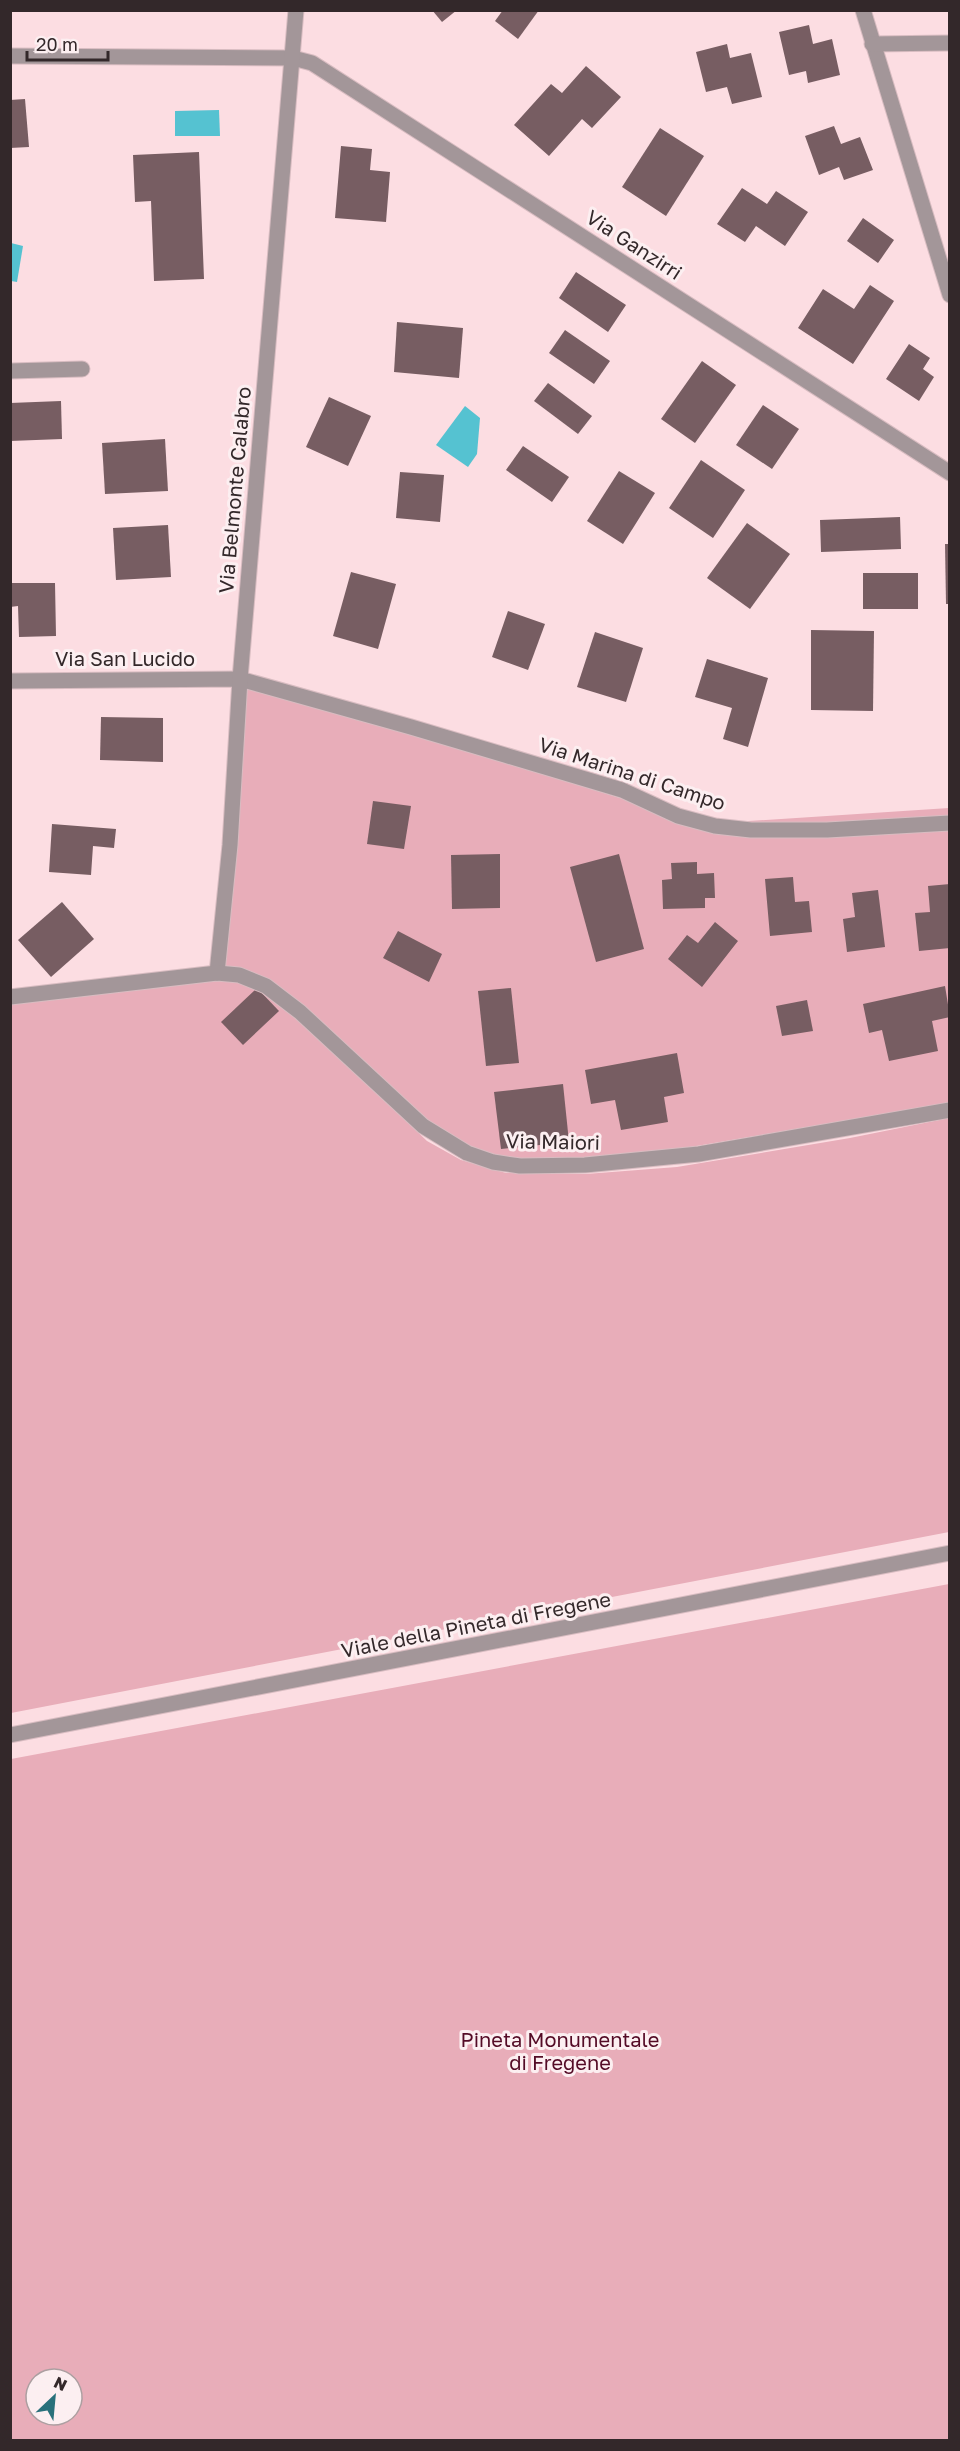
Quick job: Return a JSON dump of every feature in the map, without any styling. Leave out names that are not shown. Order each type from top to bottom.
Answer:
[{"type":"street","name":"Via Belmonte Calabro","points":[[217,973],[230,845],[240,680],[296,10]]},
{"type":"street","points":[[863,10],[950,295]]},
{"type":"street","points":[[872,44],[950,43]]},
{"type":"street","points":[[10,56],[293,58]]},
{"type":"street","name":"Via Ganzirri","points":[[293,58],[324,70],[950,473]]},
{"type":"street","points":[[10,371],[82,369]]},
{"type":"street","name":"Via San Lucido","points":[[10,681],[240,680]]},
{"type":"street","name":"Via Marina di Campo","points":[[240,680],[411,727],[622,790],[678,816],[715,826],[751,830],[827,830],[950,823]]},
{"type":"street","name":"Via Maiori","points":[[10,997],[217,973],[239,975],[266,986],[300,1012],[423,1126],[467,1153],[494,1162],[520,1166],[585,1165],[699,1154],[950,1110]]},
{"type":"street","name":"Viale della Pineta di Fregene","points":[[10,1735],[950,1554]]},
{"type":"green space","points":[[240,679],[703,824],[949,808],[949,1103],[585,1165],[520,1166],[452,1145],[278,994],[217,973]]},
{"type":"green space","points":[[238,978],[277,997],[427,1141],[461,1160],[506,1173],[586,1174],[677,1167],[850,1138],[949,1118],[949,1532],[11,1713],[10,1002]]},
{"type":"green space","name":"Pineta Monumentale di Fregene","points":[[949,1584],[949,2440],[11,2440],[11,1759]]},
{"type":"water","points":[[219,110],[220,136],[175,136],[175,111]]},
{"type":"water","points":[[11,243],[23,246],[17,282],[11,281]]},
{"type":"water","points":[[465,406],[480,418],[477,454],[468,467],[436,445]]},
{"type":"building","points":[[432,10],[457,10],[442,22]]},
{"type":"building","points":[[503,10],[539,10],[518,39],[495,21]]},
{"type":"building","points":[[809,25],[813,44],[832,39],[840,75],[808,83],[806,71],[789,75],[779,32]]},
{"type":"building","points":[[727,44],[730,58],[751,53],[762,97],[732,104],[727,87],[706,92],[696,52]]},
{"type":"building","points":[[586,66],[621,97],[592,128],[582,119],[549,156],[514,125],[551,84],[562,93]]},
{"type":"building","points":[[25,99],[29,147],[10,148],[10,100]]},
{"type":"building","points":[[834,126],[841,144],[860,137],[873,170],[844,180],[839,167],[819,175],[805,136]]},
{"type":"building","points":[[660,128],[704,156],[666,216],[622,187]]},
{"type":"building","points":[[341,146],[372,149],[370,170],[390,172],[386,222],[335,218]]},
{"type":"building","points":[[199,152],[204,279],[154,281],[151,201],[135,202],[133,155]]},
{"type":"building","points":[[742,188],[767,204],[776,191],[808,212],[785,246],[756,226],[745,242],[717,224]]},
{"type":"building","points":[[863,218],[894,240],[878,263],[847,241]]},
{"type":"building","points":[[576,272],[626,305],[608,332],[559,298]]},
{"type":"building","points":[[870,285],[894,301],[853,364],[798,328],[823,289],[854,309]]},
{"type":"building","points":[[397,322],[463,328],[459,378],[394,372]]},
{"type":"building","points":[[565,330],[610,361],[594,384],[549,353]]},
{"type":"building","points":[[909,344],[930,358],[923,369],[934,377],[919,401],[886,379]]},
{"type":"building","points":[[702,361],[736,385],[695,443],[661,419]]},
{"type":"building","points":[[548,383],[592,416],[578,434],[534,401]]},
{"type":"building","points":[[329,397],[371,416],[348,466],[306,447]]},
{"type":"building","points":[[61,401],[62,439],[10,441],[10,403]]},
{"type":"building","points":[[763,405],[799,429],[772,469],[736,445]]},
{"type":"building","points":[[165,439],[168,491],[105,494],[102,443]]},
{"type":"building","points":[[523,446],[569,477],[552,502],[506,470]]},
{"type":"building","points":[[701,460],[745,490],[713,538],[669,508]]},
{"type":"building","points":[[619,471],[655,493],[623,544],[587,521]]},
{"type":"building","points":[[400,472],[444,475],[440,522],[396,518]]},
{"type":"building","points":[[900,517],[901,549],[821,552],[820,520]]},
{"type":"building","points":[[747,523],[790,554],[750,609],[707,578]]},
{"type":"building","points":[[168,525],[171,577],[116,580],[113,528]]},
{"type":"building","points":[[945,544],[950,544],[950,604],[946,604]]},
{"type":"building","points":[[351,572],[396,584],[378,649],[333,636]]},
{"type":"building","points":[[863,573],[918,573],[918,609],[863,609]]},
{"type":"building","points":[[10,583],[55,583],[56,636],[19,637],[18,606],[10,607]]},
{"type":"building","points":[[508,611],[545,624],[528,670],[492,657]]},
{"type":"building","points":[[811,630],[874,631],[873,711],[811,710]]},
{"type":"building","points":[[595,632],[643,648],[626,702],[577,687]]},
{"type":"building","points":[[707,659],[768,678],[748,747],[723,739],[732,708],[695,697]]},
{"type":"building","points":[[101,717],[163,718],[163,762],[100,760]]},
{"type":"building","points":[[373,801],[411,806],[404,849],[367,844]]},
{"type":"building","points":[[52,824],[116,829],[114,848],[93,846],[91,875],[49,872]]},
{"type":"building","points":[[500,854],[500,908],[452,909],[451,855]]},
{"type":"building","points":[[619,854],[644,949],[596,962],[570,867]]},
{"type":"building","points":[[697,862],[697,874],[714,873],[715,898],[705,898],[705,908],[663,909],[662,880],[672,879],[671,863]]},
{"type":"building","points":[[793,877],[795,902],[809,901],[812,932],[770,936],[765,879]]},
{"type":"building","points":[[950,884],[950,948],[919,951],[915,913],[930,912],[928,886]]},
{"type":"building","points":[[878,890],[885,947],[847,952],[843,919],[855,917],[852,893]]},
{"type":"building","points":[[62,902],[94,939],[51,977],[18,940]]},
{"type":"building","points":[[715,922],[738,941],[702,987],[668,959],[687,935],[698,943]]},
{"type":"building","points":[[398,931],[442,954],[429,982],[383,958]]},
{"type":"building","points":[[945,986],[950,1017],[932,1021],[938,1051],[889,1061],[882,1030],[869,1033],[863,1004]]},
{"type":"building","points":[[257,988],[279,1011],[243,1045],[221,1022]]},
{"type":"building","points":[[511,988],[519,1063],[486,1066],[478,991]]},
{"type":"building","points":[[807,1000],[813,1031],[782,1036],[776,1006]]},
{"type":"building","points":[[677,1053],[684,1093],[664,1097],[668,1122],[621,1130],[615,1100],[591,1104],[585,1070]]},
{"type":"building","points":[[563,1084],[569,1142],[501,1149],[494,1092]]}]
